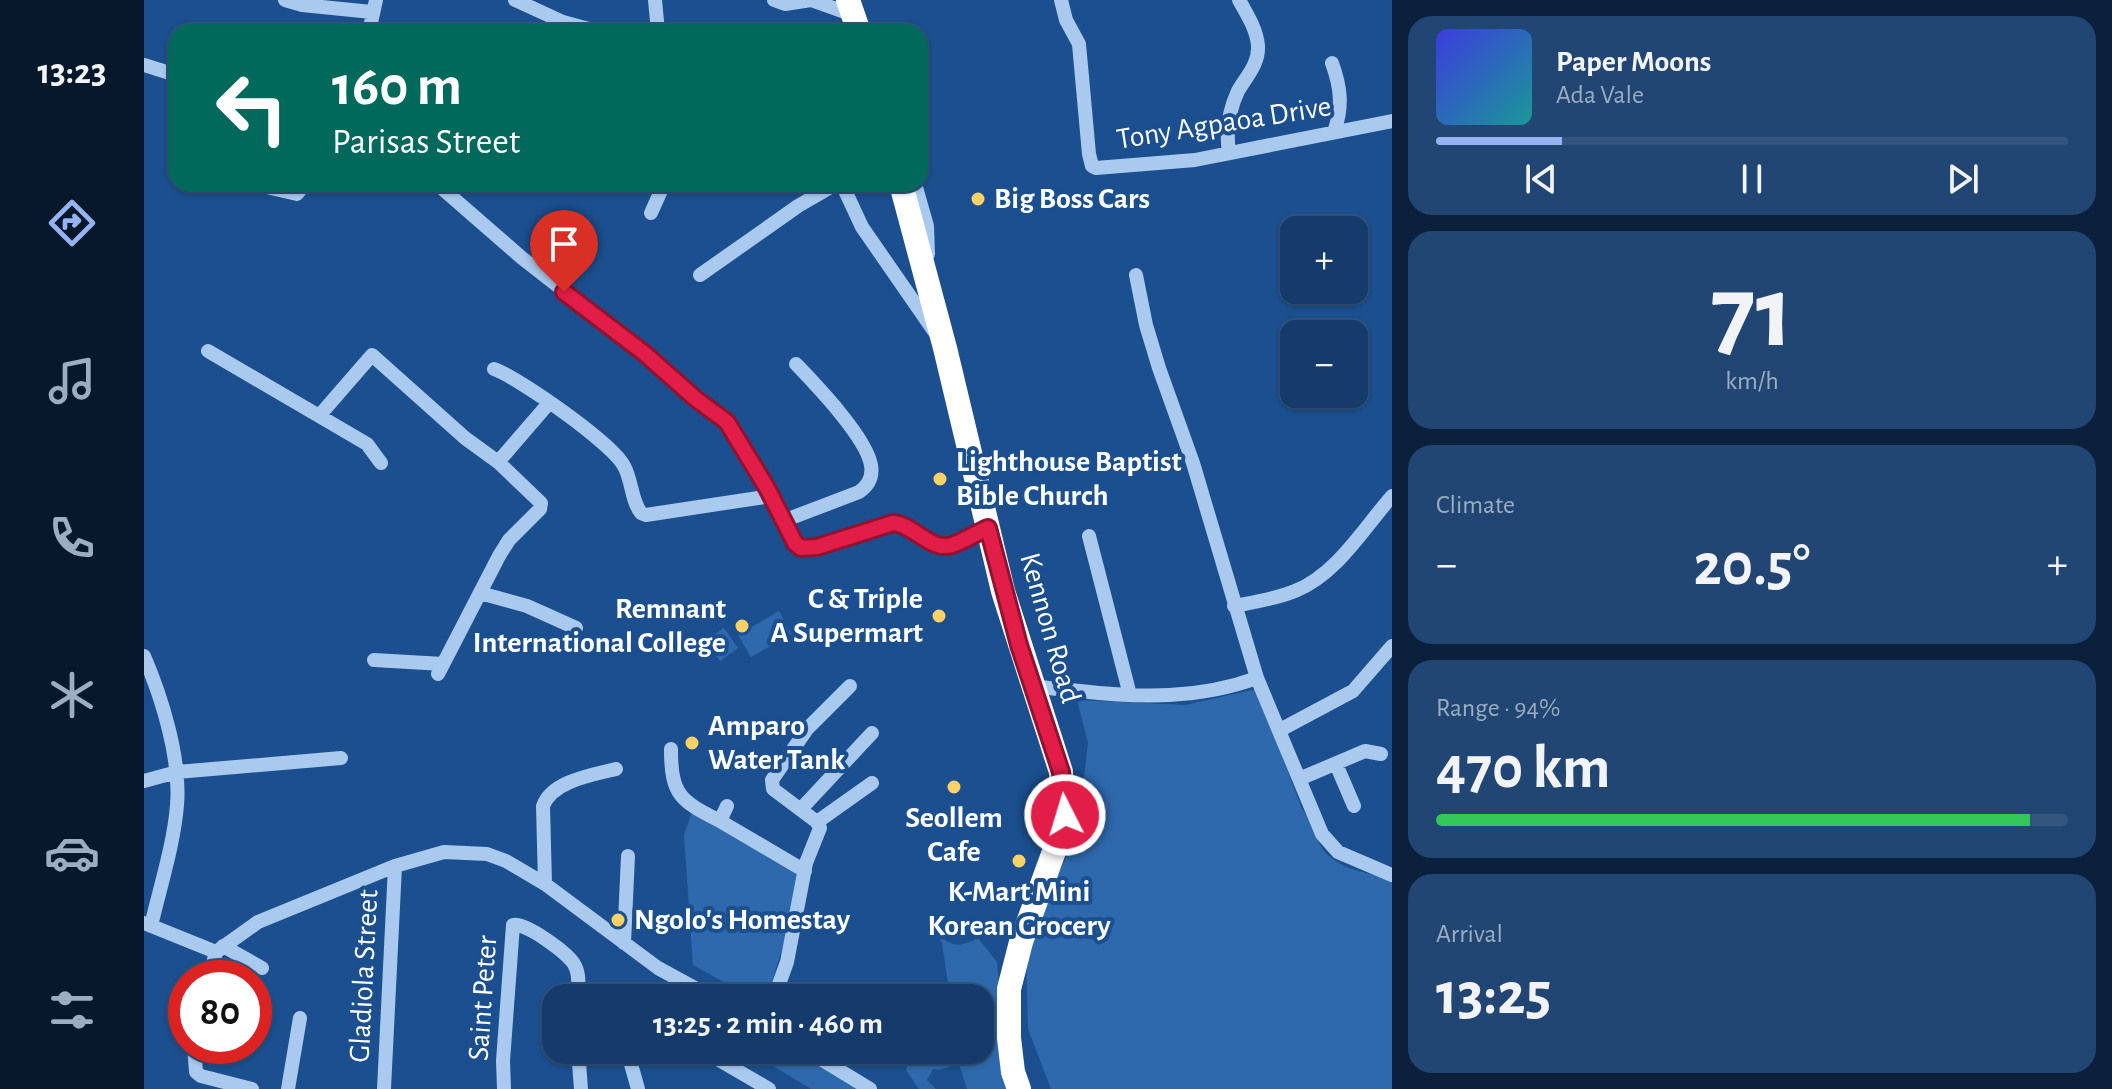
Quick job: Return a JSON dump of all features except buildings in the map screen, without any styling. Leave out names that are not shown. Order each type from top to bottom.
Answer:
[{"type":"highway","name":"Kennon Road","points":[[903,192],[945,348],[1003,591],[1061,772],[1065,815],[1062,832],[1021,942],[1009,989],[1009,1038],[1013,1072],[1019,1089]]},
{"type":"street","points":[[285,0],[302,5],[374,6]]},
{"type":"street","points":[[515,0],[570,24]]},
{"type":"street","points":[[655,0],[657,24]]},
{"type":"street","points":[[774,0],[785,4],[811,0],[853,16]]},
{"type":"street","name":"Tony Agpaoa Drive","points":[[1061,0],[1066,20],[1079,44],[1088,145],[1092,166],[1100,169],[1195,160],[1392,121]]},
{"type":"street","points":[[1229,153],[1227,139],[1233,106],[1259,50],[1256,36],[1239,0]]},
{"type":"street","points":[[1332,63],[1341,98],[1341,113],[1334,132]]},
{"type":"street","points":[[144,65],[168,72]]},
{"type":"street","points":[[446,192],[532,267],[727,422],[795,543],[807,549],[893,523],[902,524],[941,545],[951,546],[988,528]]},
{"type":"street","points":[[651,213],[660,192]]},
{"type":"street","points":[[700,275],[822,192]]},
{"type":"street","points":[[846,192],[862,227],[945,348]]},
{"type":"street","points":[[917,192],[927,226],[928,265],[924,270]]},
{"type":"street","points":[[1136,275],[1146,325],[1193,463],[1257,678],[1322,834],[1330,845],[1346,856],[1392,875]]},
{"type":"street","points":[[208,351],[367,444],[381,463]]},
{"type":"street","points":[[319,416],[372,355],[540,501],[541,507],[509,540],[441,669],[374,660]]},
{"type":"street","points":[[783,521],[859,492],[867,487],[872,473],[869,459],[855,436],[796,364]]},
{"type":"street","points":[[494,369],[515,378],[597,437],[619,457],[641,513],[646,515],[771,496]]},
{"type":"street","points":[[498,462],[549,403]]},
{"type":"street","points":[[1234,606],[1273,598],[1314,582],[1335,565],[1392,496]]},
{"type":"street","points":[[1089,536],[1130,695]]},
{"type":"street","points":[[480,593],[527,606],[576,628]]},
{"type":"street","points":[[1280,730],[1353,691],[1392,646]]},
{"type":"street","points":[[144,656],[167,726],[177,772],[177,806],[148,924],[244,960]]},
{"type":"street","points":[[1037,690],[1196,695],[1257,678]]},
{"type":"street","points":[[779,984],[787,962],[805,871],[819,831],[817,822],[773,789],[772,780],[807,729],[850,686]]},
{"type":"street","points":[[801,809],[872,733]]},
{"type":"street","points":[[671,749],[674,777],[687,804],[805,871]]},
{"type":"street","points":[[1299,779],[1365,751],[1381,754]]},
{"type":"street","points":[[144,781],[177,772],[341,758]]},
{"type":"street","points":[[1336,764],[1354,806]]},
{"type":"street","points":[[545,884],[545,800],[563,786],[616,769]]},
{"type":"street","points":[[817,822],[872,783]]},
{"type":"street","points":[[720,821],[727,806]]},
{"type":"street","points":[[215,960],[219,949],[258,922],[395,866],[444,852],[487,854],[506,861],[545,884],[658,968],[687,984]]},
{"type":"street","points":[[624,943],[628,856]]},
{"type":"street","name":"Gladiola Street","points":[[384,1089],[395,866]]},
{"type":"street","name":"Saint Peter","points":[[504,1089],[503,1061],[513,925],[523,924],[570,959],[577,971],[577,984]]},
{"type":"street","points":[[288,1089],[300,1018]]},
{"type":"street","points":[[195,1064],[196,1072],[201,1076],[252,1089]]},
{"type":"street","points":[[579,1064],[581,1089]]},
{"type":"street","points":[[631,1064],[638,1089]]},
{"type":"street","points":[[726,1064],[769,1089]]},
{"type":"street","points":[[829,1064],[870,1089]]},
{"type":"shaded area","points":[[779,611],[792,634],[751,657],[738,635]]},
{"type":"shaded area","points":[[724,628],[738,648],[720,661],[705,641]]},
{"type":"shaded area","points":[[1257,689],[1301,807],[1322,848],[1344,866],[1392,878],[1392,1089],[1051,1089],[1028,1029],[1026,956],[1077,834],[1088,743],[1077,700],[1185,705]]},
{"type":"shaded area","points":[[692,812],[805,873],[771,984],[727,984],[693,965],[684,835]]},
{"type":"shaded area","points":[[937,933],[956,944],[978,938],[997,962],[1007,1070],[1019,1089],[967,1089],[959,1064],[994,1064],[994,984],[948,984],[942,943]]},
{"type":"shaded area","points":[[770,1064],[826,1064],[868,1089],[811,1089]]},
{"type":"shaded area","points":[[908,1064],[959,1064],[933,1069],[927,1080],[936,1089],[919,1089],[906,1070]]},
{"type":"place","name":"Big Boss Cars","points":[[978,199]]},
{"type":"place","name":"Lighthouse Baptist Bible Church","points":[[940,479]]},
{"type":"place","name":"C & Triple A Supermart","points":[[939,616]]},
{"type":"place","name":"Remnant International College","points":[[742,626]]},
{"type":"place","name":"Amparo Water Tank","points":[[692,743]]},
{"type":"place","name":"Seollem Cafe","points":[[954,787]]},
{"type":"place","name":"K-Mart Mini Korean Grocery","points":[[1019,861]]},
{"type":"place","name":"Ngolo's Homestay","points":[[618,920]]},
{"type":"route","points":[[564,292],[727,422],[767,488],[795,543],[801,548],[817,547],[893,523],[902,524],[941,545],[951,546],[988,528],[1019,645],[1061,772],[1065,815]]}]
